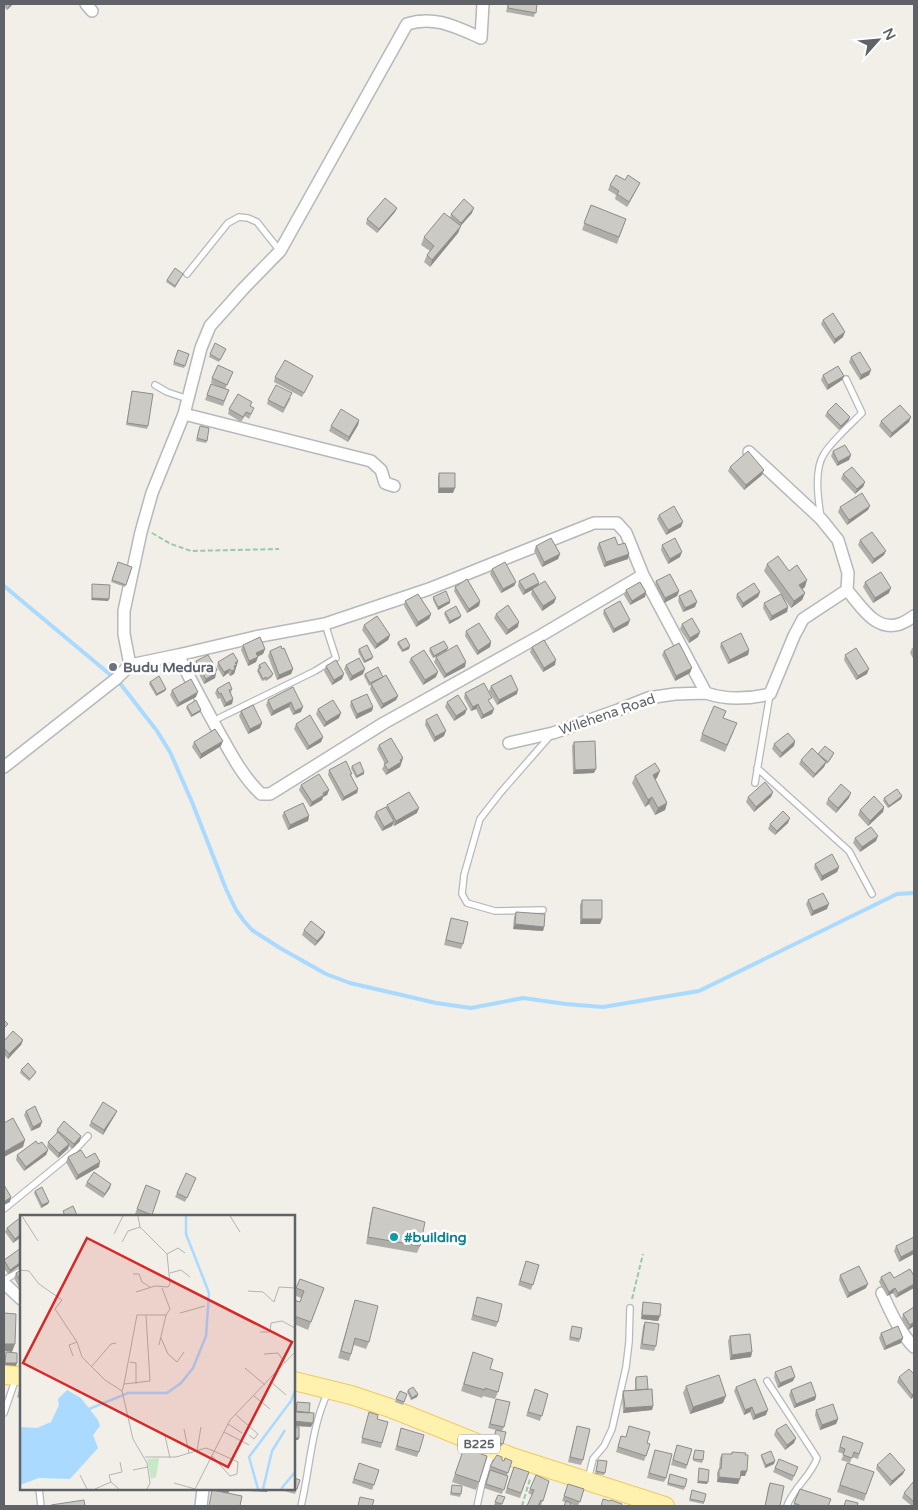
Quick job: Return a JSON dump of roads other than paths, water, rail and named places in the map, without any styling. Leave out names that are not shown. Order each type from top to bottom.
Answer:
[{"type":"main road","name":"B225","points":[[295,1381],[329,1389],[390,1408],[535,1465],[588,1482],[629,1498],[665,1506]]},
{"type":"street","points":[[130,665],[124,634],[124,611],[143,528],[152,493],[184,414],[201,348],[210,326],[242,289],[280,251],[407,24],[420,20],[446,23],[481,38],[483,4]]},
{"type":"street","points":[[184,414],[371,460],[381,470],[385,483],[394,486]]},
{"type":"street","points":[[749,452],[821,519],[838,540],[848,573],[847,590],[872,620],[882,625],[899,624],[914,616]]},
{"type":"street","points":[[4,767],[116,679],[130,665],[325,624],[429,589],[594,523],[616,523],[626,533],[643,575],[706,692]]},
{"type":"street","points":[[178,655],[235,761],[261,794],[270,794],[384,723],[540,636],[643,575]]},
{"type":"street","points":[[770,694],[802,619],[847,590]]},
{"type":"street","name":"Wilehena Road","points":[[510,743],[554,733],[648,698],[706,692],[715,696],[752,699],[770,694]]},
{"type":"street","points":[[4,1282],[20,1298]]},
{"type":"street","points":[[882,1293],[889,1309],[914,1347]]},
{"type":"street","points":[[202,1506],[203,1490]]},
{"type":"lane","points":[[187,274],[228,223],[239,217],[257,222],[280,251]]},
{"type":"lane","points":[[821,519],[818,500],[819,467],[823,454],[862,413],[846,380]]},
{"type":"lane","points":[[155,385],[167,392],[188,399]]},
{"type":"lane","points":[[213,721],[336,658],[325,624]]},
{"type":"lane","points":[[755,783],[770,694]]},
{"type":"lane","points":[[543,910],[495,910],[466,903],[462,894],[470,852],[480,819],[501,792],[554,733]]},
{"type":"lane","points":[[757,768],[849,851],[872,894]]},
{"type":"lane","points":[[4,1209],[70,1155],[88,1136]]},
{"type":"lane","points":[[4,1282],[20,1272]]},
{"type":"lane","points":[[588,1482],[593,1459],[604,1446],[612,1429],[626,1367],[630,1308]]},
{"type":"lane","points":[[4,1413],[14,1376]]},
{"type":"lane","points":[[767,1382],[817,1458],[815,1465],[803,1479],[787,1506]]},
{"type":"lane","points":[[301,1506],[312,1447],[323,1403],[329,1389]]},
{"type":"lane","points":[[477,1506],[482,1483],[493,1450]]},
{"type":"lane","points":[[40,1490],[41,1506]]},
{"type":"waterway","points":[[4,586],[119,682],[157,731],[170,752],[226,889],[236,910],[244,921],[252,930],[280,948],[326,974],[350,983],[436,1003],[471,1008],[523,998],[603,1007],[699,991],[897,894],[914,893]]},
{"type":"place","name":"Budu Medura","points":[[113,667]]},
{"type":"place","name":"#building","points":[[394,1237]]}]
